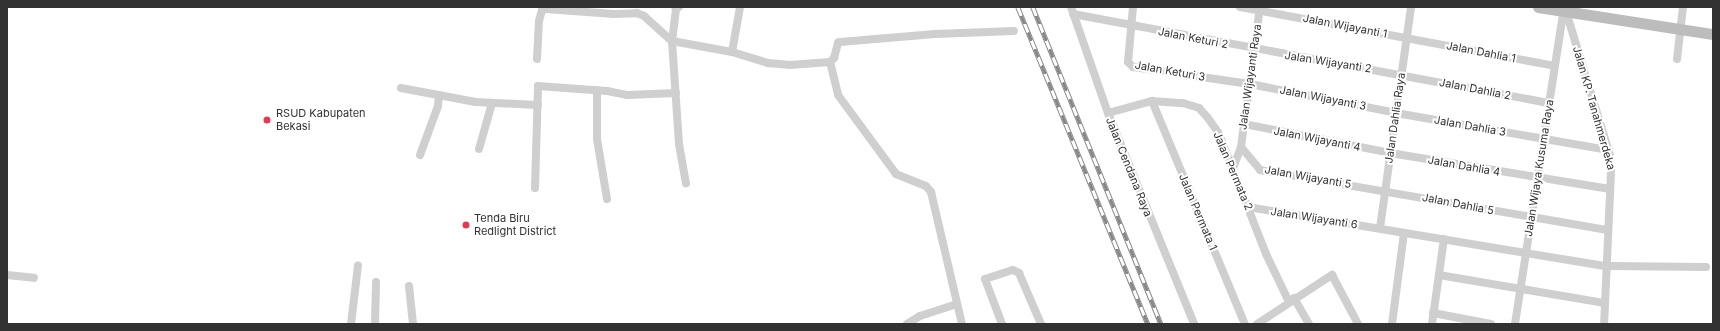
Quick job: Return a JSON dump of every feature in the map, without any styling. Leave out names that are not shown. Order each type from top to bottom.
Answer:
[{"type":"main road","points":[[1538,7],[1566,10],[1713,34]]},
{"type":"street","points":[[679,7],[676,9],[672,41],[679,144],[686,183]]},
{"type":"street","points":[[732,52],[740,7]]},
{"type":"street","name":"Jalan Keturi 3","points":[[1133,7],[1128,62],[1133,67],[1250,84]]},
{"type":"street","name":"Jalan Wijayanti 1","points":[[1240,7],[1260,9],[1406,38]]},
{"type":"street","name":"Jalan Dahlia Raya","points":[[1380,228],[1411,7]]},
{"type":"street","points":[[1677,59],[1683,7]]},
{"type":"street","points":[[537,59],[539,21],[542,10],[546,9],[614,14],[637,12],[644,16],[672,41],[732,52],[768,63],[806,65],[830,62],[834,58],[838,43],[840,42],[935,34],[1014,31]]},
{"type":"street","name":"Jalan Wijayanti Raya","points":[[1233,168],[1241,147],[1260,9]]},
{"type":"street","name":"Jalan Keturi 2","points":[[1072,10],[1131,26],[1254,50]]},
{"type":"street","name":"Jalan Cendana Raya","points":[[1072,10],[1108,113],[1194,324]]},
{"type":"street","name":"Jalan Wijaya Kusuma Raya","points":[[1515,324],[1555,66],[1566,10]]},
{"type":"street","name":"Jalan KP. Tanahmerdeka","points":[[1566,10],[1614,170],[1614,190],[1608,266],[1607,304],[1609,324]]},
{"type":"street","name":"Jalan Dahlia 1","points":[[1406,38],[1555,66]]},
{"type":"street","name":"Jalan Wijayanti 2","points":[[1254,50],[1401,74]]},
{"type":"street","points":[[830,62],[838,95],[896,174],[926,186],[930,192],[962,324]]},
{"type":"street","name":"Jalan Dahlia 2","points":[[1401,74],[1549,103]]},
{"type":"street","name":"Jalan Wijayanti 3","points":[[1250,84],[1396,113]]},
{"type":"street","points":[[535,188],[538,86],[596,90],[627,95],[676,93]]},
{"type":"street","points":[[401,88],[492,103],[538,105]]},
{"type":"street","points":[[596,90],[597,139],[607,199]]},
{"type":"street","points":[[420,155],[438,106],[439,95]]},
{"type":"street","name":"Jalan Permata 2","points":[[1108,113],[1152,101],[1183,103],[1199,108],[1219,134],[1266,254],[1291,300],[1309,324]]},
{"type":"street","name":"Jalan Permata 1","points":[[1152,101],[1245,324]]},
{"type":"street","points":[[479,149],[492,103]]},
{"type":"street","name":"Jalan Dahlia 3","points":[[1396,113],[1609,150]]},
{"type":"street","name":"Jalan Wijayanti 4","points":[[1244,124],[1390,153]]},
{"type":"street","name":"Jalan Wijayanti 5","points":[[1241,147],[1260,170],[1385,190]]},
{"type":"street","points":[[1604,324],[1604,303],[1608,266],[1610,189],[1609,150]]},
{"type":"street","name":"Jalan Dahlia 4","points":[[1390,153],[1538,179],[1610,189]]},
{"type":"street","name":"Jalan Dahlia 5","points":[[1385,190],[1608,230]]},
{"type":"street","name":"Jalan Wijayanti 6","points":[[1248,207],[1608,266],[1706,267]]},
{"type":"street","points":[[1392,324],[1404,233]]},
{"type":"street","points":[[1432,324],[1444,239]]},
{"type":"street","points":[[351,324],[358,265]]},
{"type":"street","points":[[1002,324],[986,279],[1013,270],[1019,273],[1041,324]]},
{"type":"street","points":[[7,275],[34,278]]},
{"type":"street","points":[[1257,324],[1291,300],[1332,275],[1358,324]]},
{"type":"street","points":[[1439,275],[1520,290],[1604,303]]},
{"type":"street","points":[[375,324],[376,282]]},
{"type":"street","points":[[409,286],[412,324]]},
{"type":"street","points":[[907,324],[920,316],[956,304]]},
{"type":"street","points":[[1433,313],[1491,324]]},
{"type":"railway","points":[[1018,7],[1148,324]]},
{"type":"railway","points":[[1033,7],[1161,324]]},
{"type":"place","name":"RSUD Kabupaten Bekasi","points":[[267,120]]},
{"type":"place","name":"Tenda Biru Redlight District","points":[[466,225]]}]
